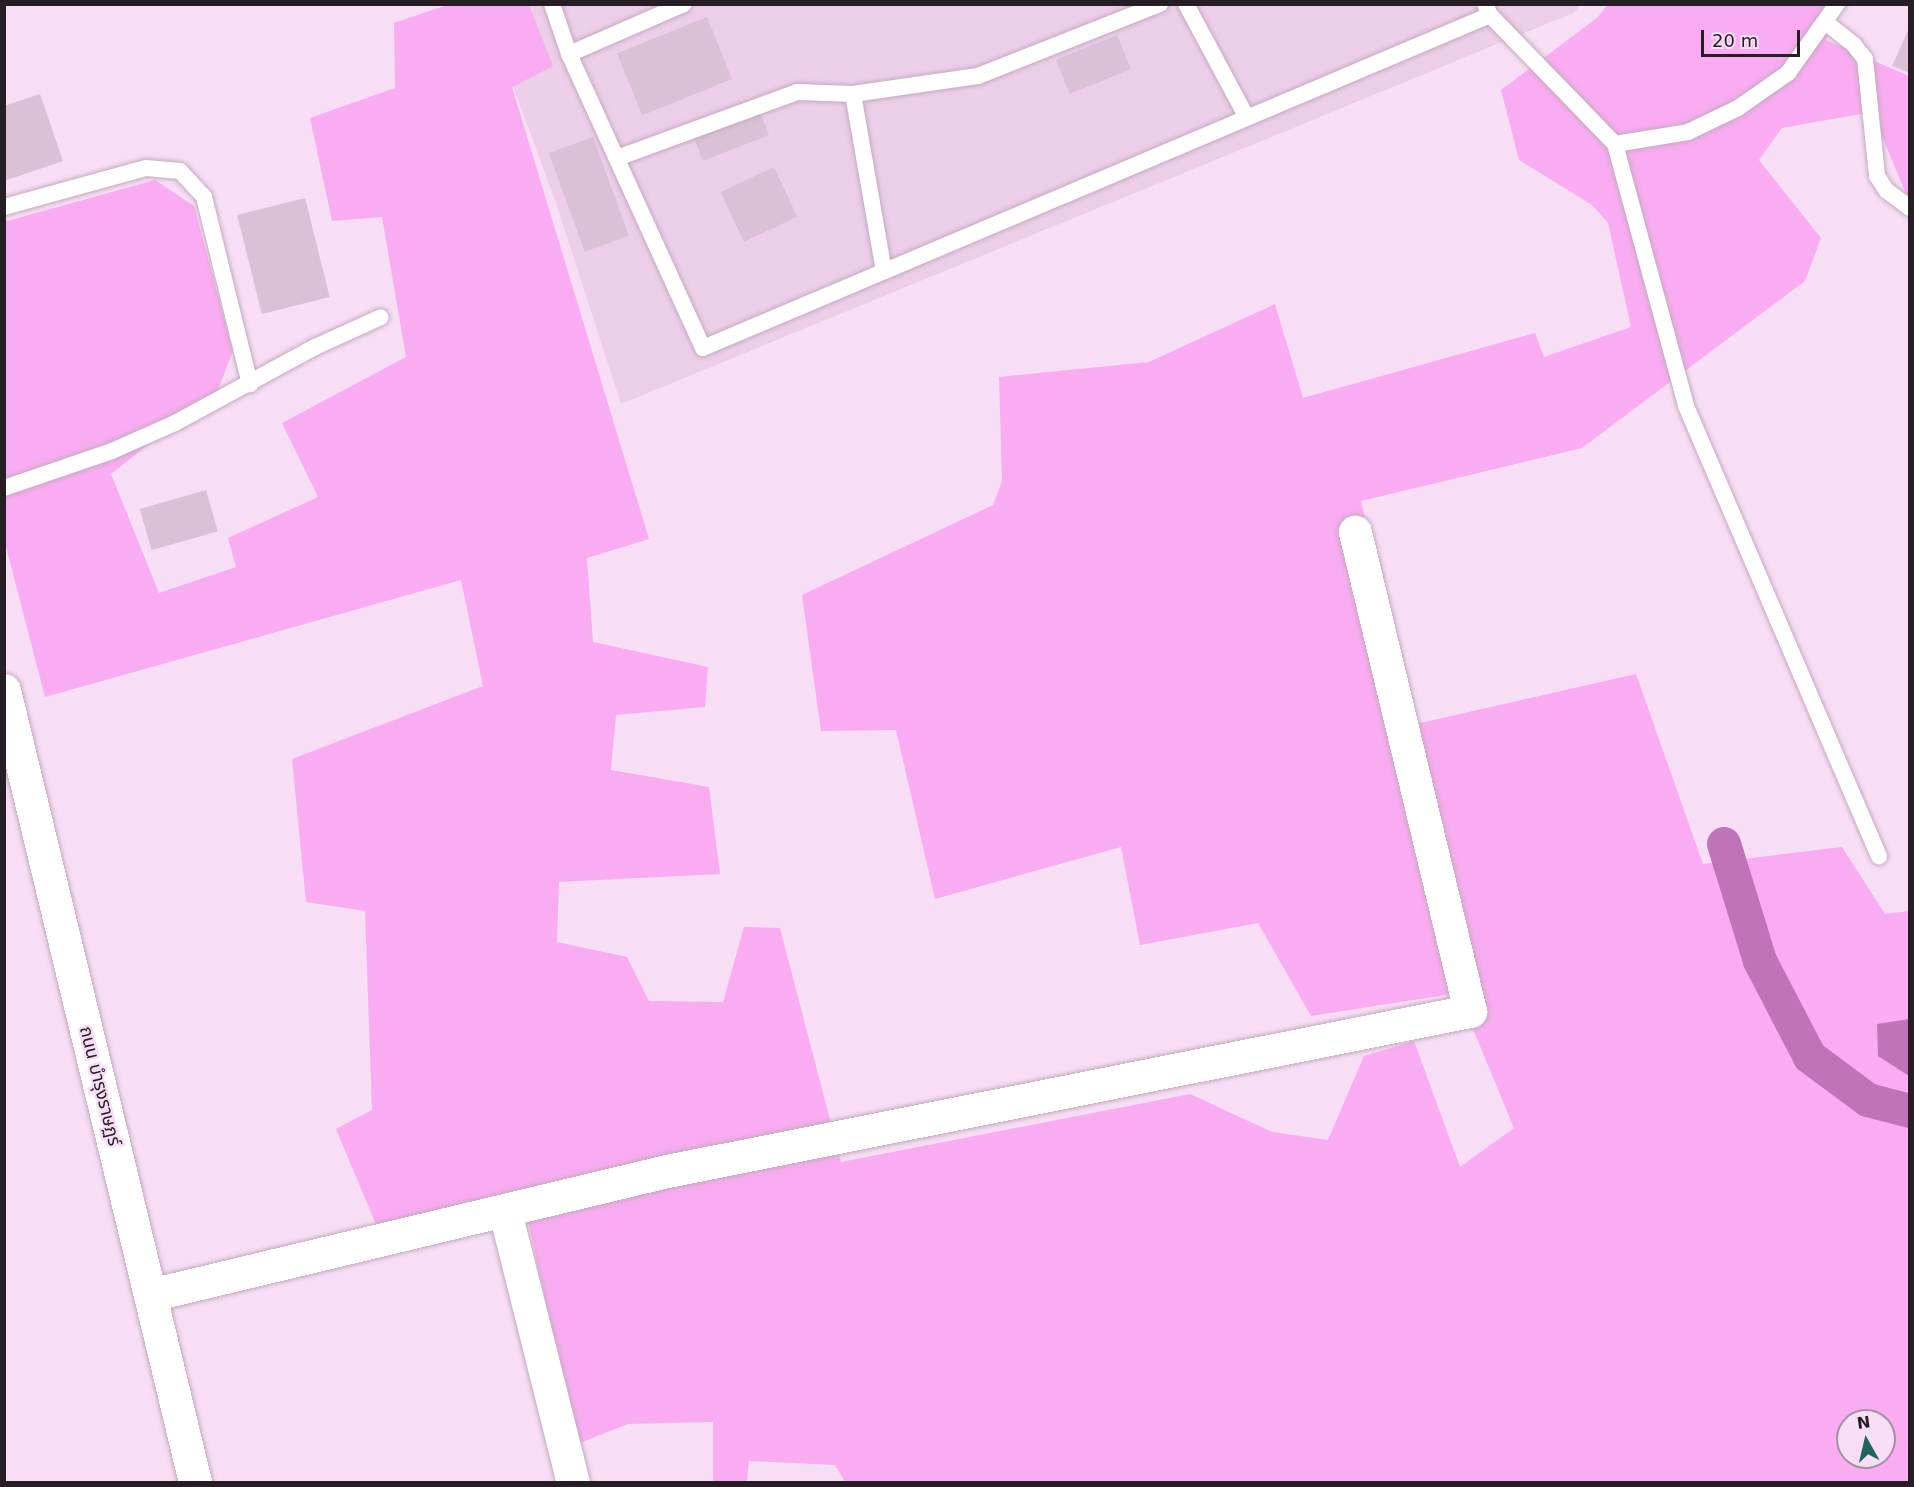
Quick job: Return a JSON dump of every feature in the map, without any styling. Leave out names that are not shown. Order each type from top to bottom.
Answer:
[{"type":"street","points":[[150,1295],[505,1212],[667,1171],[1470,1011],[1356,532]]},
{"type":"street","name":"ถนน บำรุงราษฏร์","points":[[7,711],[195,1482]]},
{"type":"street","points":[[505,1212],[573,1482]]},
{"type":"lane","points":[[552,4],[569,54],[703,348],[1247,118],[1488,10],[1615,144],[1686,406],[1879,856]]},
{"type":"lane","points":[[569,54],[684,4]]},
{"type":"lane","points":[[617,158],[797,92],[853,94],[978,76],[1160,4]]},
{"type":"lane","points":[[1186,4],[1247,118]]},
{"type":"lane","points":[[1615,144],[1688,132],[1738,108],[1788,73],[1837,4]]},
{"type":"lane","points":[[1825,22],[1854,45],[1864,60],[1877,176],[1886,190],[1910,208]]},
{"type":"lane","points":[[853,94],[884,271]]},
{"type":"lane","points":[[4,207],[146,168],[180,171],[204,197],[250,384]]},
{"type":"lane","points":[[4,488],[112,451],[250,384],[315,347],[381,317]]},
{"type":"shaded area","points":[[447,5],[529,5],[553,66],[512,87],[649,539],[587,558],[593,642],[708,667],[705,707],[616,715],[611,770],[709,787],[720,874],[559,882],[557,942],[627,957],[649,1001],[723,1002],[744,927],[780,928],[841,1162],[1190,1094],[1272,1132],[1328,1140],[1364,1056],[1414,1041],[1460,1167],[1514,1128],[1458,993],[1311,1016],[1258,923],[1140,945],[1121,847],[935,899],[896,730],[821,731],[802,595],[993,505],[1002,481],[999,377],[1149,362],[1275,304],[1303,398],[1535,333],[1544,357],[1631,327],[1608,223],[1592,205],[1519,160],[1501,90],[1598,17],[1607,5],[1837,5],[1826,40],[1909,76],[1909,201],[1872,112],[1782,128],[1759,160],[1821,238],[1805,281],[1582,448],[1361,501],[1416,724],[1636,674],[1703,864],[1842,847],[1885,914],[1909,911],[1909,1482],[845,1482],[835,1465],[749,1461],[747,1482],[713,1482],[713,1422],[628,1424],[577,1444],[521,1189],[377,1227],[336,1129],[372,1110],[365,911],[306,902],[292,759],[483,686],[461,580],[45,697],[5,543],[4,222],[155,180],[194,206],[233,351],[218,390],[111,474],[159,593],[236,567],[228,538],[318,497],[282,423],[406,357],[382,217],[332,221],[310,118],[395,88],[394,23]]},
{"type":"shaded area","points":[[483,5],[1581,5],[1573,13],[621,404],[556,203]]},
{"type":"shaded area","points":[[1910,1019],[1909,1076],[1878,1056],[1877,1024]]},
{"type":"building","points":[[707,17],[732,79],[642,115],[617,53]]},
{"type":"building","points":[[1910,26],[1910,73],[1892,66]]},
{"type":"building","points":[[1117,35],[1131,69],[1070,94],[1056,60]]},
{"type":"building","points":[[40,94],[63,161],[4,181],[4,106]]},
{"type":"building","points":[[760,112],[769,135],[703,161],[694,137]]},
{"type":"building","points":[[593,137],[629,236],[585,252],[549,153]]},
{"type":"building","points":[[774,167],[797,217],[744,242],[721,192]]},
{"type":"building","points":[[305,198],[330,297],[262,314],[237,215]]},
{"type":"building","points":[[206,490],[218,531],[152,550],[140,509]]},
{"type":"waterway","points":[[1724,844],[1760,961],[1810,1057],[1868,1100],[1910,1111]]}]
